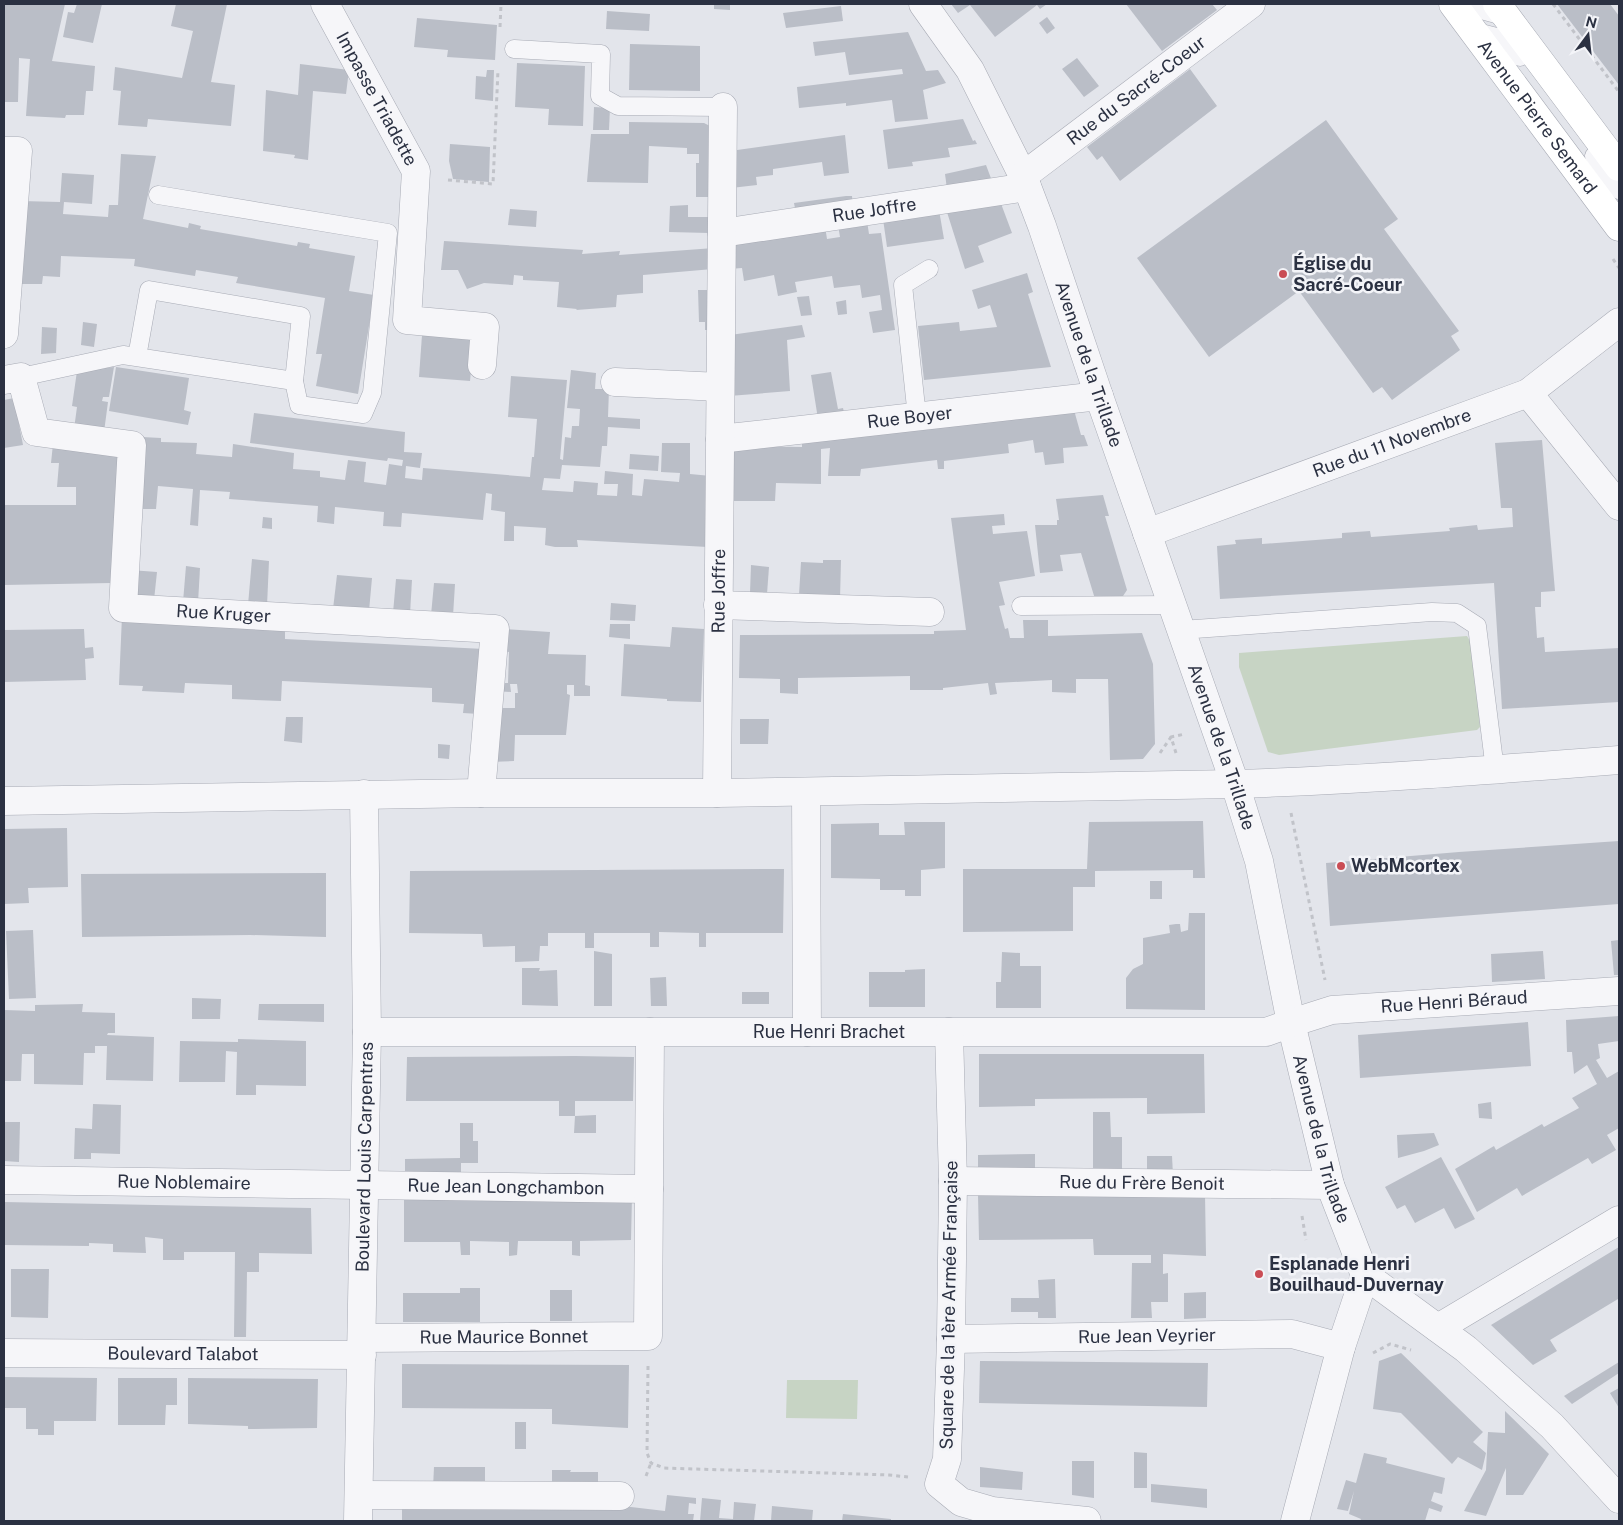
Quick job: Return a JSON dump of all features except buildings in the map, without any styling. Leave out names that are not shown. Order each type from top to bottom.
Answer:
[{"type":"main road","name":"Avenue Pierre Semard","points":[[1453,4],[1619,227]]},
{"type":"main road","name":"Avenue Pierre Semard","points":[[1502,10],[1619,167]]},
{"type":"street","name":"Impasse Triadette","points":[[325,4],[416,171],[407,320],[485,327],[482,365]]},
{"type":"street","name":"Avenue de la Trillade","points":[[923,4],[970,70],[1025,181],[1042,226],[1099,396],[1235,784],[1259,861],[1291,1023],[1330,1185],[1365,1275]]},
{"type":"street","name":"Rue du Sacré-Coeur","points":[[1025,181],[1250,4]]},
{"type":"street","name":"Rue Joffre","points":[[717,793],[722,108]]},
{"type":"street","points":[[4,151],[18,151],[4,334]]},
{"type":"street","name":"Rue Joffre","points":[[722,233],[1025,181]]},
{"type":"street","name":"Rue du 11 Novembre","points":[[1147,533],[1528,393],[1619,322]]},
{"type":"street","name":"Rue Kruger","points":[[12,379],[36,432],[132,445],[123,608],[495,628],[481,793]]},
{"type":"street","points":[[615,382],[720,387]]},
{"type":"street","points":[[1528,393],[1619,506]]},
{"type":"street","name":"Rue Boyer","points":[[720,439],[1099,396]]},
{"type":"street","points":[[718,605],[930,612]]},
{"type":"street","points":[[4,801],[364,794],[806,792],[1235,784],[1495,770],[1619,760]]},
{"type":"street","points":[[806,792],[807,1032]]},
{"type":"street","name":"Boulevard Louis Carpentras","points":[[358,1521],[367,1032],[364,794]]},
{"type":"street","name":"Rue Henri Béraud","points":[[1291,1023],[1332,1010],[1619,991]]},
{"type":"street","name":"Rue Henri Brachet","points":[[367,1032],[1266,1032],[1291,1023]]},
{"type":"street","points":[[648,1336],[650,1032]]},
{"type":"street","name":"Square de la 1ère Armée Française","points":[[939,1484],[947,1459],[951,1339],[953,1181],[949,1032]]},
{"type":"street","name":"Rue Noblemaire","points":[[4,1180],[364,1186]]},
{"type":"street","name":"Rue du Frère Benoit","points":[[953,1181],[1330,1185]]},
{"type":"street","name":"Rue Jean Longchambon","points":[[364,1186],[649,1188]]},
{"type":"street","points":[[1438,1328],[1619,1220]]},
{"type":"street","points":[[1295,1521],[1341,1347],[1365,1275],[1466,1349],[1552,1426],[1619,1498]]},
{"type":"street","name":"Rue Jean Veyrier","points":[[951,1339],[1292,1334],[1341,1347]]},
{"type":"street","name":"Rue Maurice Bonnet","points":[[362,1347],[648,1336]]},
{"type":"street","name":"Boulevard Talabot","points":[[4,1353],[362,1347]]},
{"type":"street","points":[[939,1484],[961,1502],[992,1511],[1087,1521]]},
{"type":"street","points":[[359,1495],[620,1496]]},
{"type":"lane","name":"Avenue Pierre Semard","points":[[1474,4],[1478,9],[1502,10]]},
{"type":"lane","name":"Avenue Pierre Semard","points":[[1473,31],[1508,40],[1619,190]]},
{"type":"lane","points":[[514,49],[600,54],[600,96],[618,106],[722,108]]},
{"type":"lane","points":[[137,357],[150,290],[301,316],[294,381],[299,405],[363,414],[372,393],[388,233],[158,194]]},
{"type":"lane","points":[[917,416],[903,285],[929,269]]},
{"type":"lane","points":[[12,379],[122,355],[294,381]]},
{"type":"lane","points":[[1021,606],[1177,618],[1457,613],[1477,626],[1495,770]]},
{"type":"path","points":[[500,32],[502,4]]},
{"type":"path","points":[[1553,4],[1619,92]]},
{"type":"path","points":[[415,177],[493,184],[499,61]]},
{"type":"path","points":[[1178,756],[1171,737],[1193,732]]},
{"type":"path","points":[[1290,807],[1332,1010]]},
{"type":"path","points":[[648,1336],[647,1453],[651,1463],[664,1468],[890,1475],[939,1484]]},
{"type":"path","points":[[1367,1356],[1390,1344],[1412,1351]]},
{"type":"green space","points":[[1467,636],[1474,647],[1480,727],[1477,730],[1279,755],[1268,752],[1239,667],[1239,653]]},
{"type":"green space","points":[[787,1380],[858,1380],[857,1419],[786,1418]]},
{"type":"place","name":"Église du Sacré-Coeur","points":[[1283,274]]},
{"type":"place","name":"WebMcortex","points":[[1341,866]]},
{"type":"place","name":"Esplanade Henri Bouilhaud-Duvernay","points":[[1259,1274]]}]
